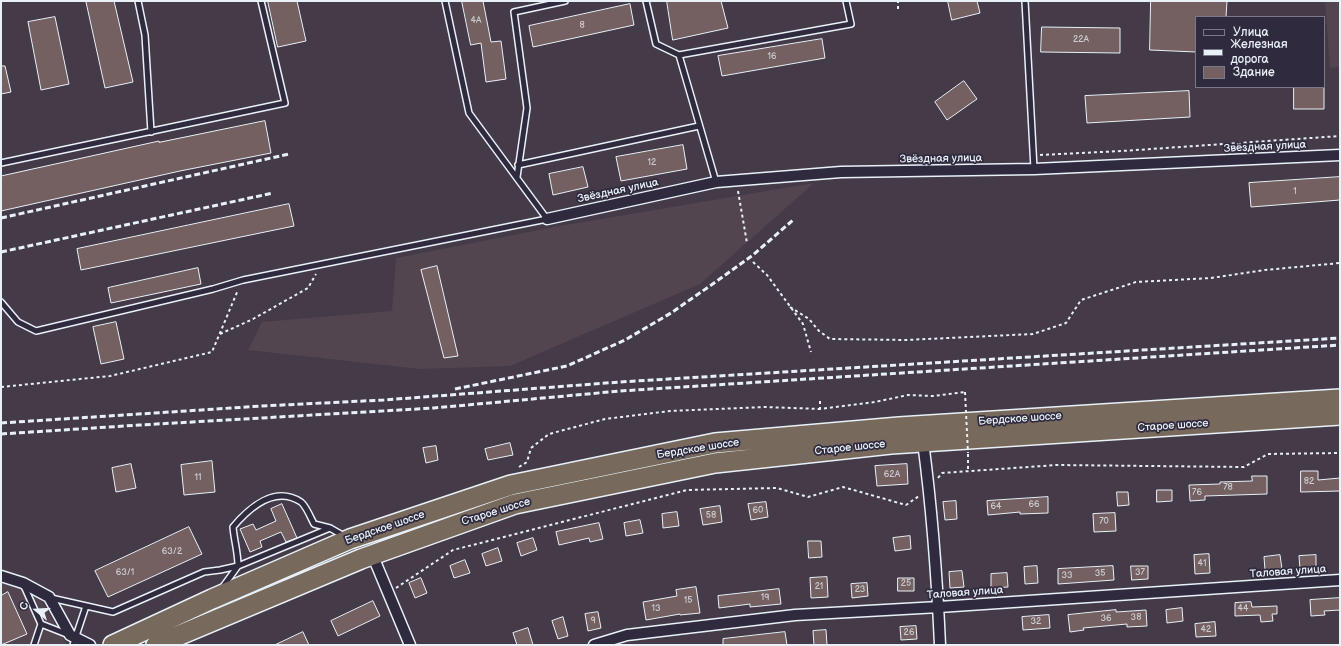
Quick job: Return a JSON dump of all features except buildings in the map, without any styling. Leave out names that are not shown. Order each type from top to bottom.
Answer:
[{"type":"highway","name":"Бердское шоссе","points":[[113,645],[212,599],[350,539],[511,485],[715,444],[899,427],[1340,399]]},
{"type":"highway","name":"Старое шоссе","points":[[372,554],[515,504],[715,463],[891,444],[1340,415]]},
{"type":"highway","name":"Бердское шоссе","points":[[156,645],[372,554]]},
{"type":"street","name":"Звёздная улица","points":[[547,219],[716,182],[738,180],[841,172],[1034,169],[1340,155]]},
{"type":"street","points":[[922,442],[929,488],[940,645]]},
{"type":"street","points":[[372,554],[410,645]]},
{"type":"street","points":[[1,576],[23,582],[49,597],[73,639],[90,645]]},
{"type":"street","name":"Таловая улица","points":[[594,645],[627,635],[795,615],[1340,580]]},
{"type":"lane","points":[[138,1],[145,35],[150,132]]},
{"type":"lane","points":[[1,163],[286,103],[260,1]]},
{"type":"lane","points":[[1,302],[18,322],[36,331],[213,289],[243,280],[547,219],[469,113],[445,1]]},
{"type":"lane","points":[[517,177],[527,108],[514,12],[565,1]]},
{"type":"lane","points":[[646,1],[656,44],[679,55],[851,24],[846,1]]},
{"type":"lane","points":[[1025,1],[1034,169]]},
{"type":"lane","points":[[679,55],[716,182]]},
{"type":"lane","points":[[518,165],[700,126]]},
{"type":"lane","points":[[212,599],[238,566],[238,555],[233,527],[244,514],[264,500],[284,496],[302,502],[314,524],[330,528],[350,539]]},
{"type":"lane","points":[[49,597],[113,612],[204,572],[238,566],[330,528]]},
{"type":"lane","points":[[23,582],[41,624],[34,645]]},
{"type":"lane","points":[[41,624],[73,639],[86,606]]},
{"type":"path","points":[[898,1],[898,9]]},
{"type":"path","points":[[1034,155],[1122,151],[1340,136]]},
{"type":"path","points":[[738,180],[738,190],[747,243]]},
{"type":"path","points":[[753,262],[767,275],[803,324],[811,352]]},
{"type":"path","points":[[790,307],[809,319],[819,331],[830,339],[906,340],[1033,334],[1066,323],[1081,300],[1136,282],[1211,278],[1265,270],[1340,263]]},
{"type":"path","points":[[220,334],[253,319],[308,288],[321,264]]},
{"type":"path","points":[[1,387],[110,376],[212,352],[243,280]]},
{"type":"path","points":[[514,470],[527,462],[531,448],[549,434],[605,419],[670,411],[765,407],[820,409],[875,402],[908,394],[933,396],[965,392],[968,472]]},
{"type":"path","points":[[820,402],[820,409]]},
{"type":"path","points":[[388,593],[453,550],[687,490],[777,488],[808,497],[843,487],[906,505],[929,488],[942,473],[1057,465],[1244,467],[1268,454],[1340,453]]},
{"type":"shaded area","points":[[1325,1],[1340,1],[1340,67],[1330,68]]},
{"type":"shaded area","points":[[814,183],[700,284],[510,366],[420,369],[248,350],[262,322],[392,311],[396,258],[554,227]]},
{"type":"shaded area","points":[[1,573],[28,577],[67,645],[1,645]]},
{"type":"railway","points":[[1,218],[289,154]]},
{"type":"railway","points":[[1,252],[273,193]]},
{"type":"railway","points":[[455,389],[567,366],[625,340],[671,313],[717,281],[753,255],[793,220]]},
{"type":"railway","points":[[1,423],[262,406],[384,400],[620,382],[1340,338]]},
{"type":"railway","points":[[1,434],[434,408],[620,391],[1340,345]]}]
